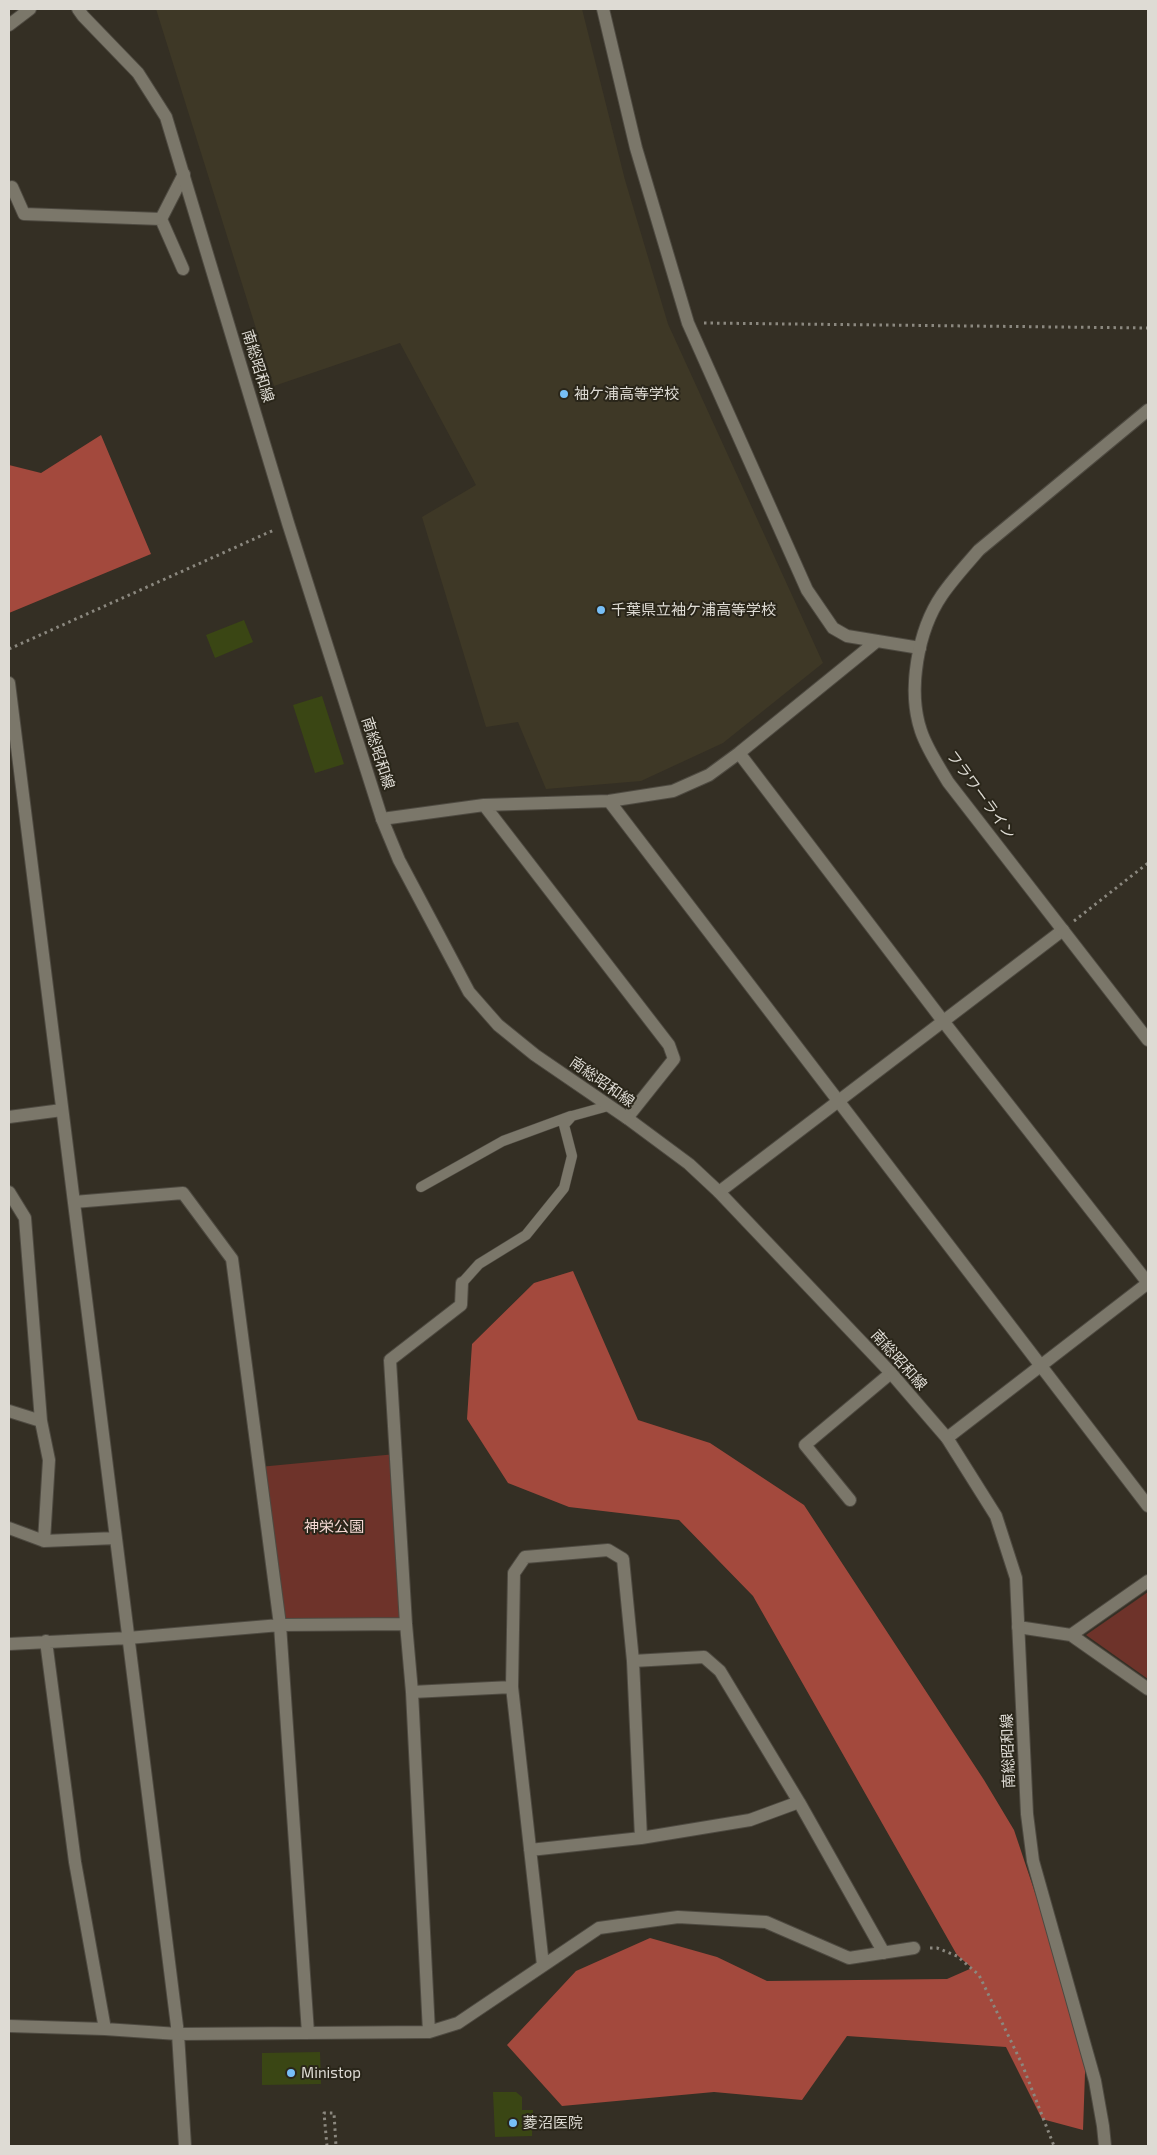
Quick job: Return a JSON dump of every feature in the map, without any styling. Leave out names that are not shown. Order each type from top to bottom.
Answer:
[{"type":"street","points":[[9,25],[30,9]]},
{"type":"street","name":"南総昭和線","points":[[78,9],[138,73],[154,95],[166,117],[288,523],[382,819],[399,860],[469,992],[498,1025],[535,1056],[627,1118],[689,1164],[719,1192],[891,1373],[947,1438],[996,1516],[1016,1578],[1027,1814],[1033,1862],[1095,2081],[1103,2126],[1104,2146]]},
{"type":"street","points":[[603,9],[636,148],[688,323],[807,590],[833,628],[847,636],[920,648]]},
{"type":"street","points":[[161,219],[184,174]]},
{"type":"street","points":[[12,187],[24,214],[161,219]]},
{"type":"street","points":[[161,219],[184,269]]},
{"type":"street","name":"フラワーライン","points":[[1148,410],[979,550],[941,596],[928,620],[920,648],[916,668],[915,694],[921,730],[933,758],[948,782],[1148,1040]]},
{"type":"street","points":[[382,819],[484,805],[608,801],[673,791],[709,775],[740,753],[877,641]]},
{"type":"street","points":[[9,683],[178,2034],[185,2146]]},
{"type":"street","points":[[740,753],[943,1020],[1148,1283],[947,1438]]},
{"type":"street","points":[[608,801],[1042,1365],[1148,1506]]},
{"type":"street","points":[[484,805],[669,1045],[674,1059],[627,1118]]},
{"type":"street","points":[[719,1192],[1063,930]]},
{"type":"street","points":[[9,1117],[62,1110]]},
{"type":"street","points":[[9,1192],[25,1218],[41,1421],[49,1460],[44,1541]]},
{"type":"street","points":[[74,1202],[183,1193],[232,1259],[280,1625],[308,2033]]},
{"type":"street","points":[[428,2032],[412,1692],[390,1360],[461,1305],[462,1283]]},
{"type":"street","points":[[850,1500],[805,1445],[891,1373]]},
{"type":"street","points":[[9,1412],[41,1421]]},
{"type":"street","points":[[9,1528],[44,1541],[116,1538]]},
{"type":"street","points":[[543,1965],[512,1686],[514,1573],[525,1557],[608,1550],[623,1559],[633,1661],[641,1838]]},
{"type":"street","points":[[1072,1635],[1148,1581]]},
{"type":"street","points":[[9,1644],[128,1638],[280,1625],[406,1624]]},
{"type":"street","points":[[1018,1627],[1072,1635],[1148,1689]]},
{"type":"street","points":[[46,1641],[74,1862],[105,2029]]},
{"type":"street","points":[[633,1661],[704,1657],[720,1671],[799,1802],[884,1953]]},
{"type":"street","points":[[412,1692],[512,1686]]},
{"type":"street","points":[[530,1850],[641,1838],[750,1820],[799,1802]]},
{"type":"street","points":[[9,2026],[105,2029],[178,2034],[428,2032],[458,2023],[599,1928],[678,1917],[766,1922],[849,1958],[914,1948]]},
{"type":"lane","points":[[421,1187],[503,1141],[572,1116],[608,1106]]},
{"type":"lane","points":[[462,1283],[479,1264],[526,1235],[564,1188],[572,1156],[564,1125],[572,1116]]},
{"type":"path","points":[[688,323],[1148,328]]},
{"type":"path","points":[[9,649],[288,523]]},
{"type":"path","points":[[1063,930],[1148,863]]},
{"type":"path","points":[[914,1948],[937,1948],[957,1956],[979,1975],[1022,2064],[1054,2146]]},
{"type":"path","points":[[327,2146],[324,2113],[334,2113],[336,2146]]},
{"type":"shaded area","name":"袖ケ浦高等学校","points":[[156,9],[582,9],[625,180],[668,324],[823,663],[723,743],[641,781],[546,789],[518,722],[486,727],[422,517],[476,485],[400,343],[274,386]]},
{"type":"shaded area","points":[[101,435],[151,554],[9,613],[9,465],[41,473]]},
{"type":"shaded area","points":[[573,1271],[638,1420],[710,1443],[804,1505],[984,1780],[1014,1830],[1086,2045],[1083,2130],[1042,2119],[1006,2047],[847,2036],[802,2100],[714,2092],[562,2106],[507,2045],[576,1971],[650,1938],[717,1957],[767,1981],[947,1979],[972,1968],[957,1955],[753,1596],[679,1520],[569,1507],[508,1483],[467,1419],[472,1344],[534,1283]]},
{"type":"green space","name":"神栄公園","points":[[396,1454],[406,1624],[280,1625],[259,1467]]},
{"type":"green space","points":[[1148,1592],[1148,1679],[1086,1635]]},
{"type":"building","points":[[244,620],[253,642],[215,658],[206,635]]},
{"type":"building","points":[[322,696],[344,764],[315,773],[293,705]]},
{"type":"building","points":[[320,2052],[321,2084],[262,2085],[262,2053]]},
{"type":"building","name":"菱沼医院","points":[[493,2092],[516,2092],[522,2097],[522,2110],[533,2110],[532,2136],[495,2137]]},
{"type":"place","name":"袖ケ浦高等学校","points":[[564,394]]},
{"type":"place","name":"千葉県立袖ケ浦高等学校","points":[[601,610]]},
{"type":"place","name":"Ministop","points":[[291,2073]]},
{"type":"place","name":"菱沼医院","points":[[513,2123]]}]
